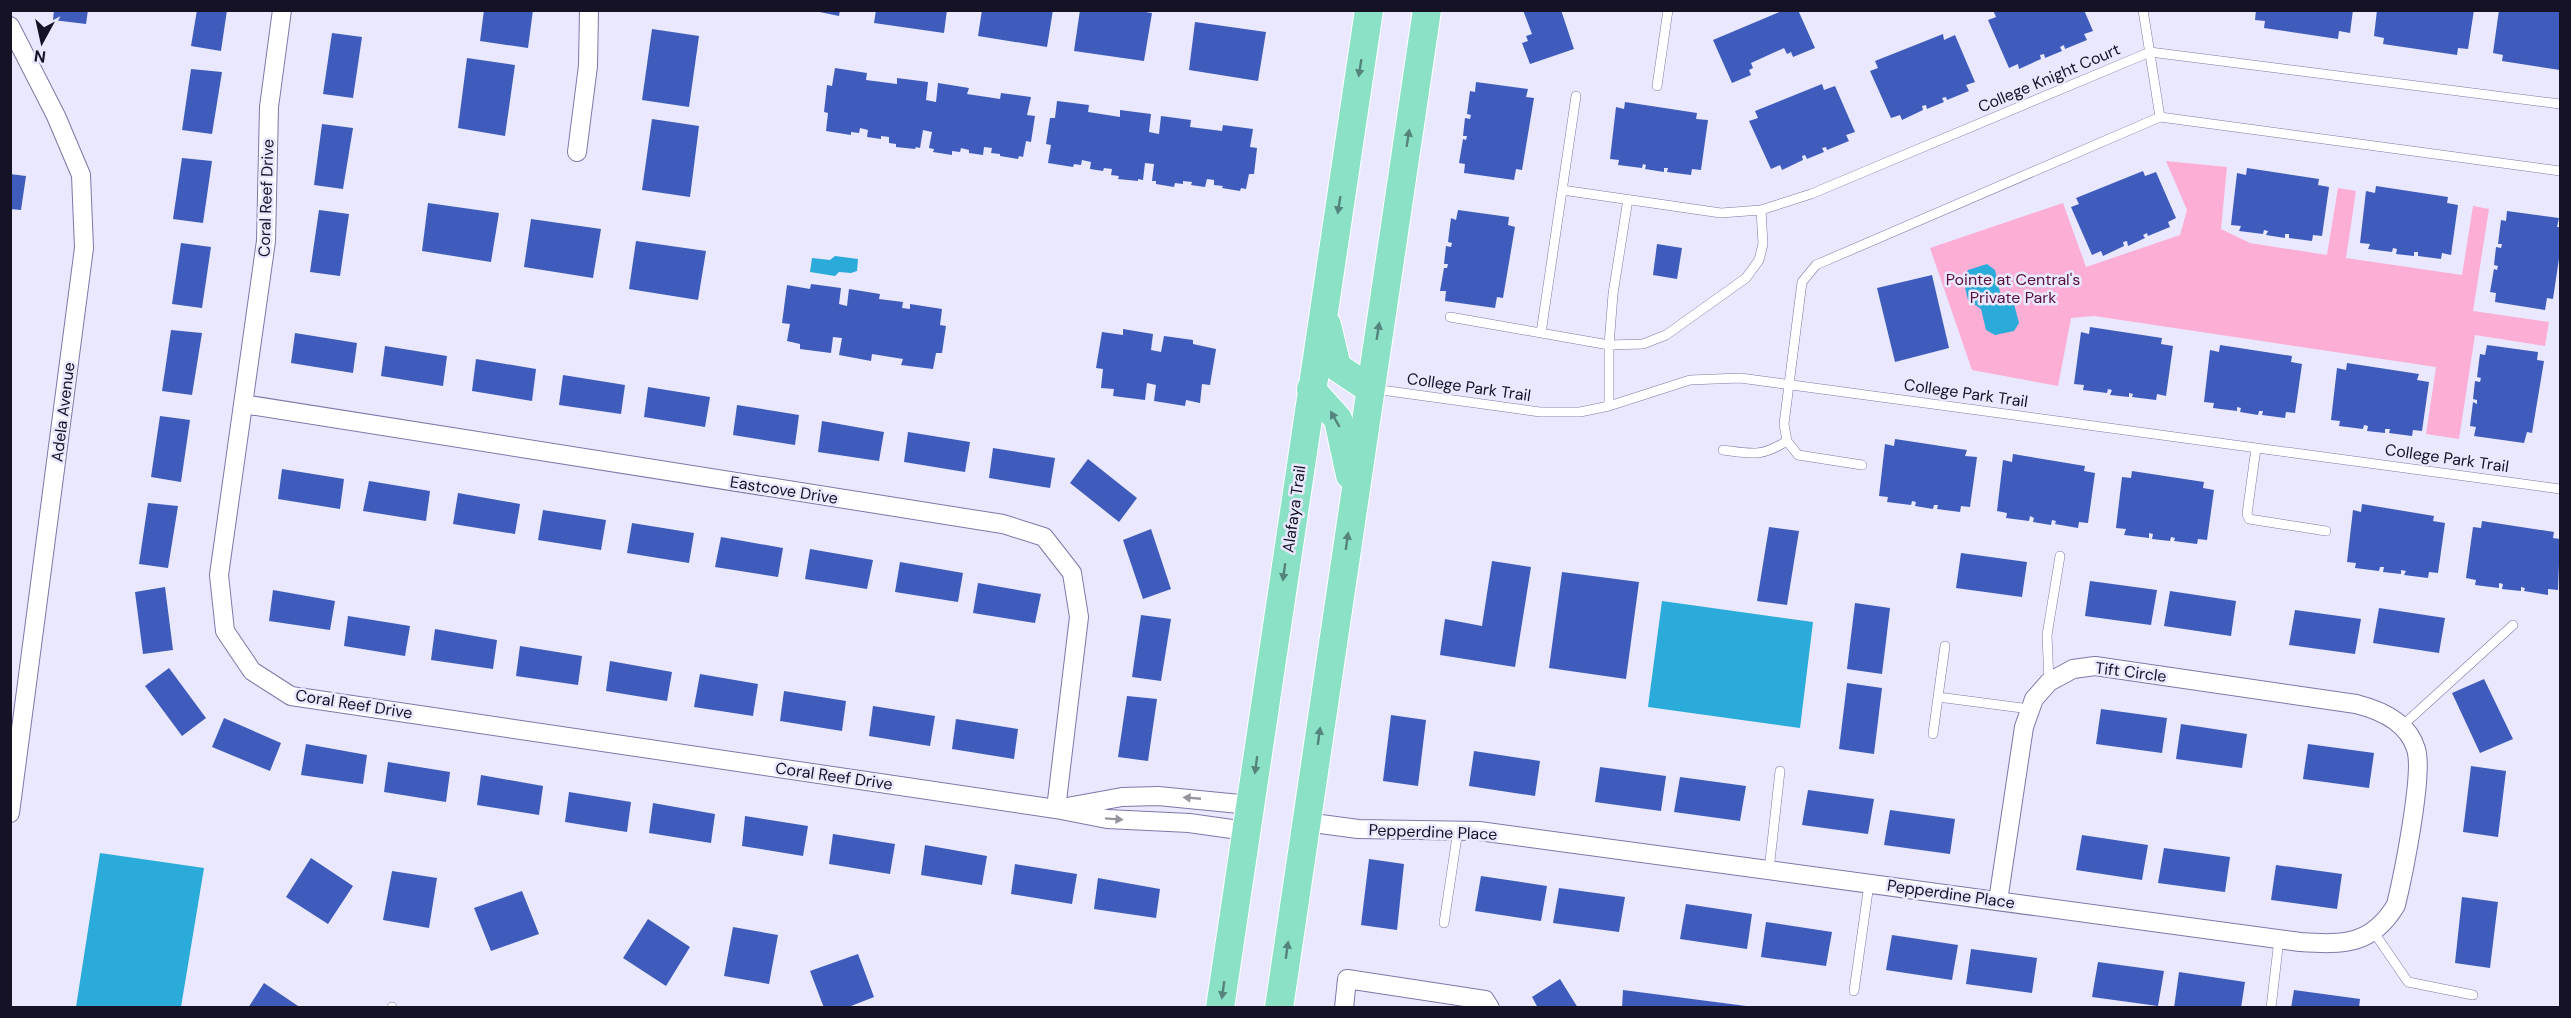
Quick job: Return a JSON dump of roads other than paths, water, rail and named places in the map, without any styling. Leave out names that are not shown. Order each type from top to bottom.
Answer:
[{"type":"main road","name":"Alafaya Trail","points":[[1220,1008],[1369,10]]},
{"type":"main road","points":[[1279,1008],[1427,10]]},
{"type":"main road","points":[[1323,311],[1337,367],[1370,389]]},
{"type":"main road","points":[[1311,389],[1338,420],[1354,495]]},
{"type":"street","name":"Coral Reef Drive","points":[[282,10],[269,106],[266,241],[219,575],[225,631],[252,670],[291,696],[1056,809],[1107,819],[1189,823],[1248,818]]},
{"type":"street","points":[[577,152],[588,66],[589,10]]},
{"type":"street","name":"Adela Avenue","points":[[10,26],[17,52],[57,116],[81,176],[84,248],[10,813]]},
{"type":"street","name":"Eastcove Drive","points":[[243,404],[1003,524],[1044,537],[1072,573],[1079,616],[1056,809]]},
{"type":"street","name":"Tift Circle","points":[[1998,901],[2024,727],[2034,699],[2049,682],[2073,669],[2095,666],[2356,704],[2381,711],[2402,726]]},
{"type":"street","name":"Pepperdine Place","points":[[1306,822],[1358,829],[1458,830],[2279,939],[2334,944],[2363,938],[2373,932],[2385,922],[2396,904],[2418,772],[2416,748],[2402,726]]},
{"type":"street","name":"Coral Reef Drive","points":[[1056,809],[1122,797],[1158,795],[1248,818]]},
{"type":"street","points":[[1344,1008],[1347,980],[1485,1000],[1490,1008]]},
{"type":"lane","points":[[1657,86],[1668,10]]},
{"type":"lane","points":[[2143,10],[2160,117]]},
{"type":"lane","name":"College Knight Court","points":[[1562,190],[1721,213],[1761,210],[1811,194],[2150,52],[2560,104]]},
{"type":"lane","points":[[1541,333],[1576,96]]},
{"type":"lane","points":[[1863,465],[1798,455],[1787,441],[1784,424],[1802,282],[1816,265],[2160,117],[2560,171]]},
{"type":"lane","points":[[1609,406],[1608,345],[1613,294],[1628,199]]},
{"type":"lane","points":[[1450,317],[1608,345],[1643,344],[1666,335],[1746,278],[1759,260],[1762,244],[1761,210]]},
{"type":"lane","name":"College Park Trail","points":[[1370,389],[1540,412],[1580,412],[1609,406],[1690,380],[1740,378],[2560,489]]},
{"type":"lane","points":[[1723,450],[1768,453],[1787,441]]},
{"type":"lane","points":[[2256,448],[2247,514],[2249,519],[2326,531]]},
{"type":"lane","points":[[2049,682],[2047,635],[2060,556]]},
{"type":"lane","points":[[2402,726],[2513,624]]},
{"type":"lane","points":[[1933,734],[1945,646]]},
{"type":"lane","points":[[1938,697],[2030,709]]},
{"type":"lane","points":[[1769,870],[1780,771]]},
{"type":"lane","points":[[1444,923],[1458,830]]},
{"type":"lane","points":[[1854,991],[1869,884]]},
{"type":"lane","points":[[2373,932],[2408,982],[2473,995]]},
{"type":"lane","points":[[2271,1008],[2279,939]]},
{"type":"water","points":[[835,256],[858,259],[857,271],[839,272],[835,276],[810,272],[812,258],[830,260]]},
{"type":"water","points":[[1987,264],[1995,270],[2000,292],[2013,300],[2019,323],[2014,331],[1995,335],[1986,330],[1981,309],[1968,300],[1963,279],[1968,270]]},
{"type":"water","points":[[1662,601],[1813,622],[1800,728],[1648,707]]},
{"type":"water","points":[[100,853],[204,868],[181,1007],[76,1007]]},
{"type":"park label","name":"Pointe at Central's Private Park","points":[[2013,288]]}]
